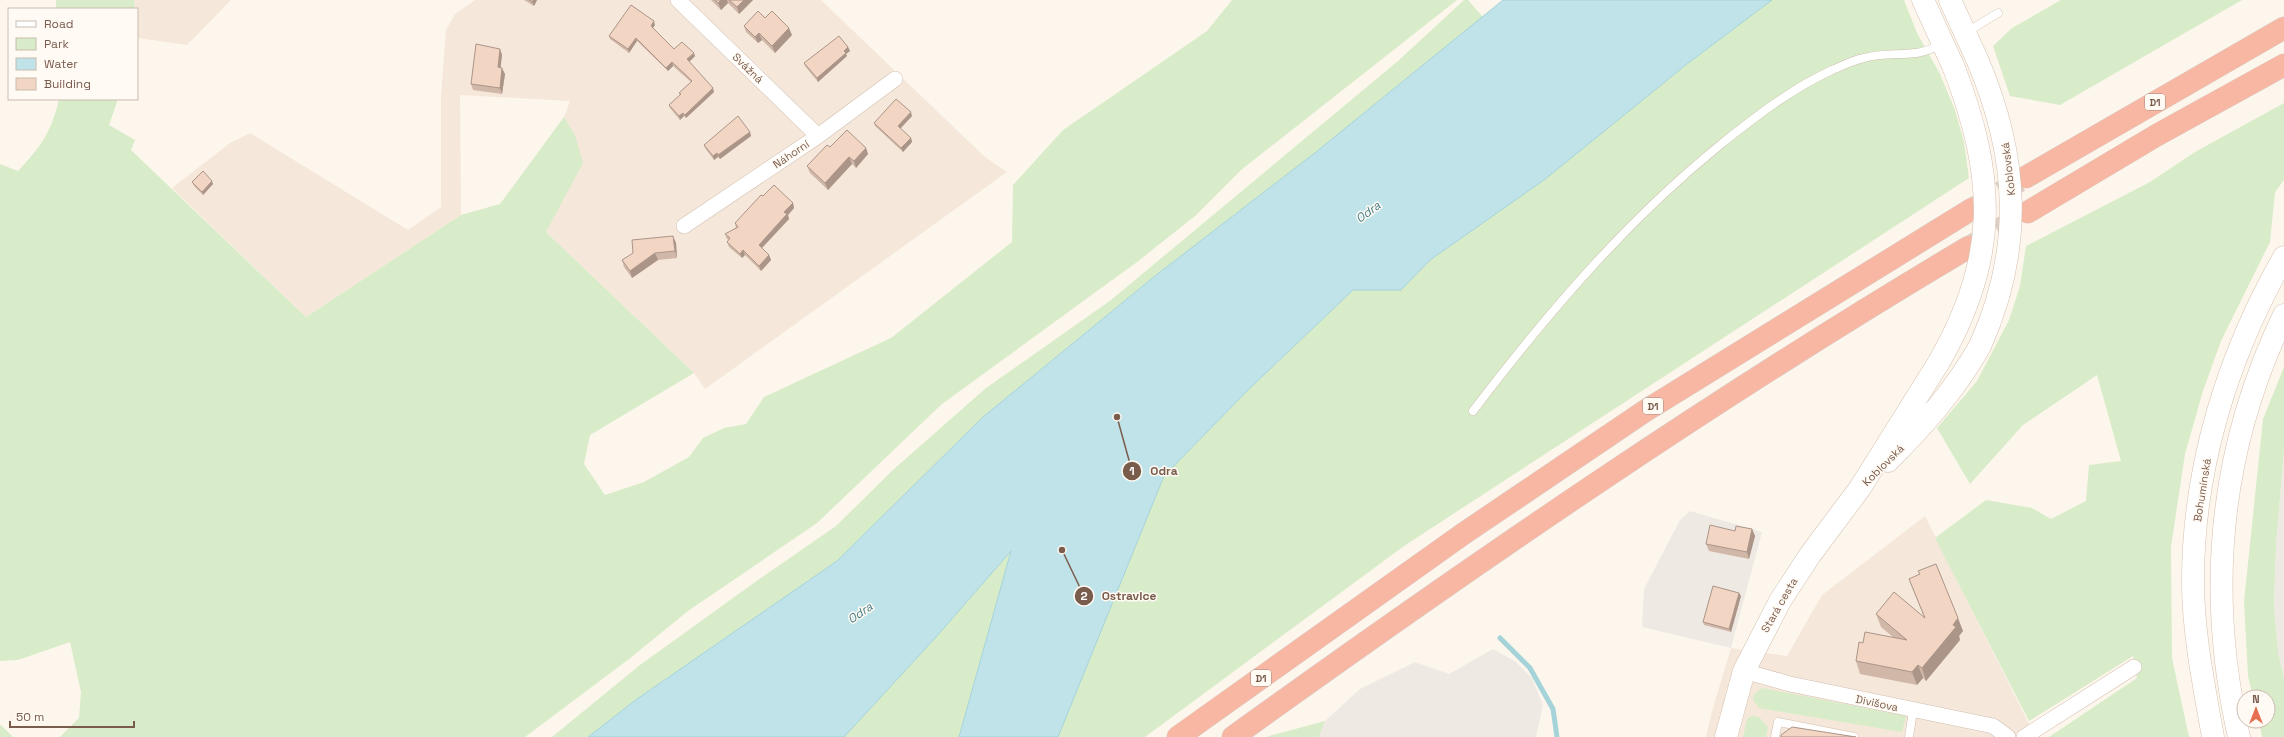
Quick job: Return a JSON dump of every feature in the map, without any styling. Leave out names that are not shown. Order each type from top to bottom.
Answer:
[{"type":"highway","name":"D1","points":[[2026,177],[2284,28]]},
{"type":"highway","points":[[2028,212],[2157,135],[2284,65]]},
{"type":"highway","name":"D1","points":[[1178,737],[1463,534],[1645,411],[1972,209]]},
{"type":"highway","points":[[1233,737],[1380,631],[1668,436],[1969,247]]},
{"type":"street","name":"Svážná","points":[[678,0],[818,136]]},
{"type":"street","name":"Koblovská","points":[[1860,488],[1939,362],[1959,327],[1971,296],[1980,263],[1984,226],[1983,174],[1978,146],[1969,110],[1954,68],[1923,0]]},
{"type":"street","name":"Koblovská","points":[[1860,488],[1930,418],[1962,378],[1980,346],[1994,316],[2004,279],[2012,214],[2010,172],[2006,147],[1993,101],[1977,59],[1950,0]]},
{"type":"street","name":"Náhorní","points":[[684,226],[818,136],[895,79]]},
{"type":"street","name":"Bohumínská","points":[[2213,737],[2201,666],[2193,582],[2198,507],[2206,461],[2223,393],[2250,321],[2284,257]]},
{"type":"street","points":[[2239,737],[2228,683],[2221,616],[2220,582],[2224,518],[2231,474],[2249,401],[2284,315]]},
{"type":"street","name":"Stará cesta","points":[[1726,737],[1744,671],[1768,622],[1787,588],[1860,488]]},
{"type":"street","points":[[2024,737],[2134,667]]},
{"type":"street","name":"Divišova","points":[[1744,671],[1790,684],[1993,726],[2008,737]]},
{"type":"lane","points":[[1965,33],[1998,13]]},
{"type":"lane","points":[[1473,411],[1538,328],[1632,223],[1695,165],[1738,130],[1797,88],[1833,70],[1864,58],[1917,53],[1944,44]]},
{"type":"lane","points":[[1909,737],[1913,710]]},
{"type":"lane","points":[[1775,737],[1778,722],[1854,737]]},
{"type":"shaded area","points":[[134,0],[231,0],[187,45],[138,38],[138,8],[135,8]]},
{"type":"shaded area","points":[[475,0],[821,0],[985,157],[1007,172],[705,389],[694,373],[546,232],[575,135],[564,117],[570,101],[460,95],[461,215],[306,317],[172,188],[230,143],[250,133],[408,230],[441,207],[441,95],[446,30],[455,14]]},
{"type":"shaded area","points":[[2284,450],[2284,678],[2278,652],[2274,605],[2276,545]]},
{"type":"shaded area","points":[[1690,511],[1762,532],[1731,648],[1642,627],[1644,589],[1680,520]]},
{"type":"shaded area","points":[[1925,516],[2030,726],[2030,737],[1706,737],[1712,711],[1731,648],[1787,656],[1822,595]]},
{"type":"shaded area","points":[[1493,649],[1516,662],[1532,678],[1543,705],[1536,737],[1319,737],[1325,721],[1360,689],[1415,662],[1449,674]]},
{"type":"green space","points":[[56,0],[134,0],[135,8],[56,8]]},
{"type":"green space","points":[[1232,0],[1457,0],[1241,170],[1195,216],[1137,262],[942,404],[817,523],[688,611],[629,659],[525,737],[60,737],[79,718],[81,692],[70,642],[18,660],[0,661],[0,164],[18,171],[26,163],[39,147],[49,130],[59,100],[118,100],[109,125],[135,140],[131,150],[306,317],[461,215],[500,204],[564,117],[575,135],[583,163],[546,232],[694,373],[590,435],[584,464],[605,495],[644,482],[689,457],[703,438],[724,428],[746,424],[764,397],[891,338],[1012,242],[1013,185],[1063,130],[1207,31]]},
{"type":"green space","points":[[1464,0],[1468,0],[1483,17],[1316,152],[1155,276],[983,417],[837,561],[637,699],[588,737],[552,737],[640,665],[836,526],[894,469],[986,388],[1111,300],[1398,61]]},
{"type":"green space","points":[[1772,0],[1904,0],[1917,33],[1940,74],[1955,110],[1964,142],[1969,178],[1404,546],[1145,737],[1058,737],[1164,476],[1248,390],[1353,290],[1401,290],[1430,260],[1544,180],[1687,64]]},
{"type":"green space","points":[[2061,0],[2242,0],[2060,105],[2010,96],[1993,46],[2012,28]]},
{"type":"green space","points":[[2284,103],[2284,180],[2275,192],[2270,242],[2221,341],[2203,391],[2185,454],[2171,547],[2172,658],[2189,737],[2049,737],[2137,678],[2133,656],[2029,721],[1935,538],[1986,500],[2032,508],[2051,519],[2086,501],[2089,465],[2121,461],[2097,375],[2023,425],[1970,484],[1937,428],[1977,381],[2009,320],[2020,286],[2026,246],[2150,182],[2195,152]]},
{"type":"green space","points":[[2284,367],[2284,450],[2276,545],[2274,605],[2278,652],[2284,678],[2284,737],[2262,737],[2260,729],[2276,729],[2276,689],[2251,689],[2248,676],[2244,602],[2263,419]]},
{"type":"green space","points":[[1012,550],[959,737],[844,737],[937,636]]},
{"type":"green space","points":[[1762,688],[1906,716],[1902,732],[1759,708],[1753,700],[1754,694]]},
{"type":"green space","points":[[1752,716],[1759,717],[1768,727],[1766,737],[1743,737],[1747,719]]},
{"type":"green space","points":[[1325,721],[1319,737],[1268,737],[1269,736]]},
{"type":"green space","points":[[1,725],[13,737],[0,737]]},
{"type":"water","points":[[1503,0],[1772,0],[1687,64],[1544,180],[1430,260],[1401,290],[1353,290],[1248,390],[1164,476],[1058,737],[959,737],[1011,551],[937,636],[844,737],[588,737],[637,699],[837,561],[983,417],[1155,276],[1316,152]]},
{"type":"building","points":[[729,0],[744,0],[737,7]]},
{"type":"building","points":[[631,5],[654,21],[651,26],[674,49],[682,42],[694,53],[687,59],[713,88],[685,115],[683,113],[679,116],[669,105],[692,81],[672,62],[666,68],[636,38],[628,49],[609,36]]},
{"type":"building","points":[[758,11],[765,18],[772,11],[789,28],[772,46],[759,33],[755,37],[744,26]]},
{"type":"building","points":[[839,36],[848,47],[844,51],[846,53],[817,78],[804,63]]},
{"type":"building","points":[[476,44],[500,49],[498,67],[502,68],[500,88],[471,84]]},
{"type":"building","points":[[896,99],[911,112],[898,126],[911,138],[901,148],[874,123]]},
{"type":"building","points":[[738,116],[750,132],[718,155],[717,153],[713,156],[704,145]]},
{"type":"building","points":[[847,130],[866,148],[854,161],[849,157],[825,183],[807,166],[827,145],[830,147]]},
{"type":"building","points":[[203,171],[212,181],[202,192],[192,182]]},
{"type":"building","points":[[774,185],[793,203],[784,212],[787,214],[759,245],[769,255],[759,266],[743,250],[740,254],[727,242],[730,238],[725,234],[738,227],[735,223],[761,195],[763,196]]},
{"type":"building","points":[[673,236],[675,251],[655,253],[630,271],[622,260],[633,253],[632,240]]},
{"type":"building","points":[[1710,525],[1735,531],[1736,526],[1752,529],[1747,552],[1706,544]]},
{"type":"building","points":[[1936,564],[1958,618],[1953,625],[1956,627],[1922,668],[1918,665],[1912,672],[1856,661],[1859,642],[1863,643],[1865,632],[1907,640],[1876,614],[1894,592],[1925,618],[1909,579],[1920,574],[1918,571]]},
{"type":"building","points":[[1713,586],[1739,593],[1729,629],[1703,622]]},
{"type":"building","points":[[1792,727],[1856,737],[1781,737],[1781,735]]},
{"type":"waterway","points":[[1500,638],[1530,668],[1553,709],[1557,737]]},
{"type":"tunnel","points":[[1972,209],[2025,178]]},
{"type":"tunnel","points":[[1969,247],[2025,214]]},
{"type":"place","name":"Odra","points":[[1117,417]]},
{"type":"place","name":"Ostravice","points":[[1062,550]]}]
